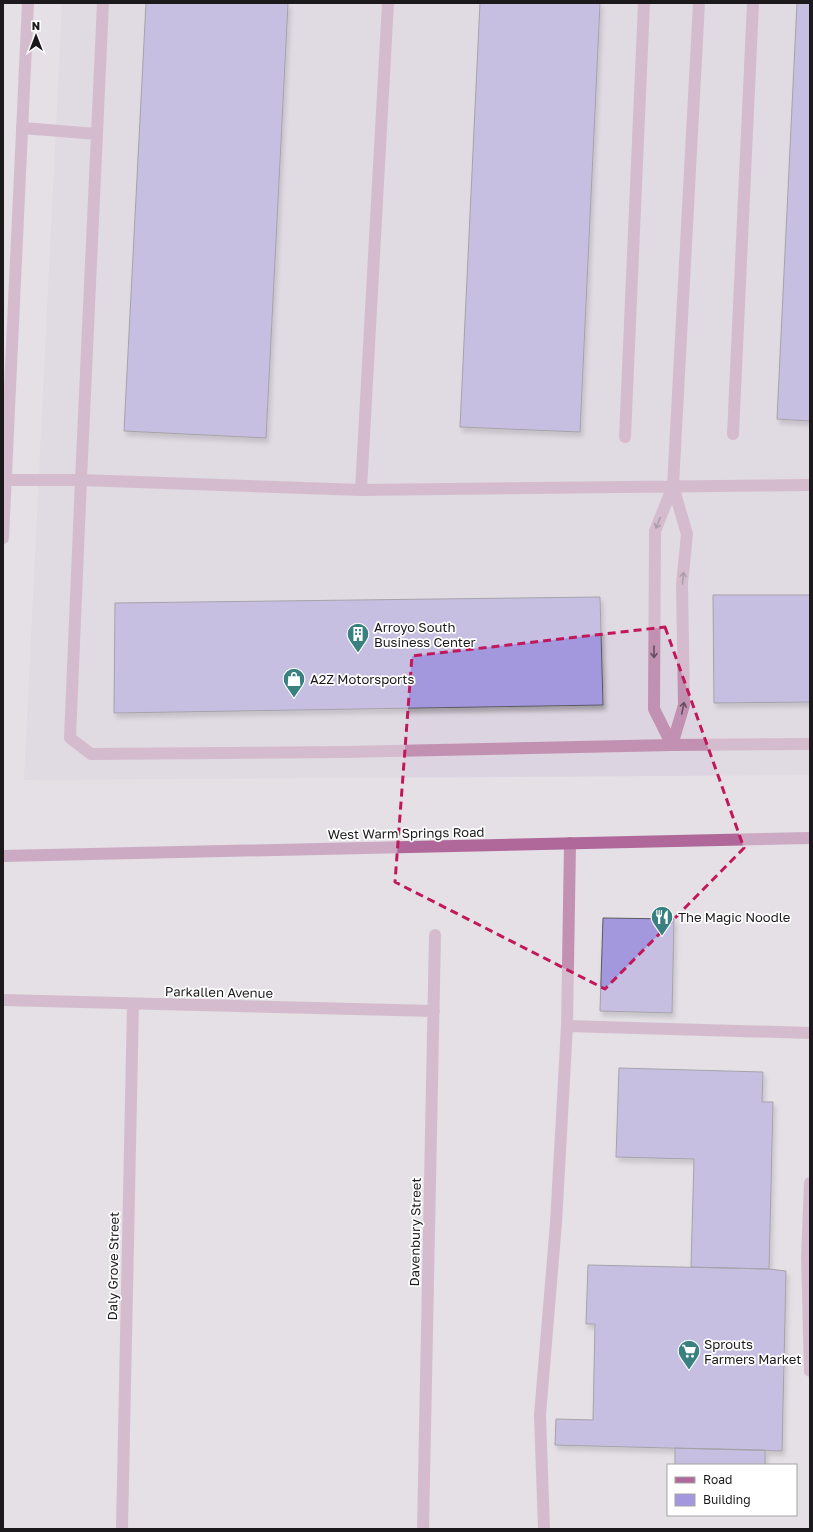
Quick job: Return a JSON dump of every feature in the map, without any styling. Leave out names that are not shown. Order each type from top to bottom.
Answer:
[{"type":"main road","name":"West Warm Springs Road","points":[[3,856],[810,838]]},
{"type":"street","points":[[3,538],[28,3]]},
{"type":"street","points":[[103,3],[70,738],[91,754],[344,752],[672,745],[810,744]]},
{"type":"street","points":[[361,490],[388,3]]},
{"type":"street","points":[[625,437],[644,3]]},
{"type":"street","points":[[672,745],[654,709],[655,531],[673,486],[699,3]]},
{"type":"street","points":[[734,434],[753,3]]},
{"type":"street","points":[[22,128],[97,134]]},
{"type":"street","points":[[6,480],[81,480],[361,490],[810,485]]},
{"type":"street","points":[[672,745],[684,705],[682,584],[687,534],[673,486]]},
{"type":"street","points":[[544,1529],[540,1415],[556,1235],[567,1026],[570,843]]},
{"type":"street","name":"Davenbury Street","points":[[423,1529],[435,935]]},
{"type":"street","name":"Parkallen Avenue","points":[[3,1000],[434,1011]]},
{"type":"street","name":"Daly Grove Street","points":[[122,1529],[133,1004]]},
{"type":"street","points":[[567,1026],[810,1033]]},
{"type":"street","points":[[810,1183],[810,1371]]},
{"type":"highlighted area","points":[[665,627],[744,848],[605,989],[395,882],[412,656]]},
{"type":"shaded area","points":[[62,3],[810,3],[810,775],[24,780]]},
{"type":"building","points":[[146,3],[288,3],[266,438],[124,431]]},
{"type":"building","points":[[480,3],[600,3],[580,432],[460,427]]},
{"type":"building","points":[[797,3],[810,3],[810,421],[777,419]]},
{"type":"building","points":[[713,595],[810,595],[810,702],[714,703]]},
{"type":"building","name":"Arroyo South Business Center","points":[[600,597],[603,705],[114,713],[115,603]]},
{"type":"building","points":[[603,918],[674,919],[672,1013],[600,1011]]},
{"type":"building","points":[[619,1068],[763,1072],[762,1102],[773,1102],[769,1269],[691,1267],[694,1159],[616,1157]]},
{"type":"building","name":"Sprouts Farmers Market","points":[[588,1265],[769,1269],[786,1271],[782,1451],[555,1445],[556,1419],[593,1420],[595,1324],[586,1324]]},
{"type":"building","points":[[675,1448],[765,1450],[765,1464],[675,1464]]},
{"type":"place","name":"Arroyo South Business Center","points":[[358,654]]},
{"type":"place","name":"A2Z Motorsports","points":[[294,698]]},
{"type":"place","name":"The Magic Noodle","points":[[662,936]]},
{"type":"place","name":"Sprouts Farmers Market","points":[[689,1370]]}]
